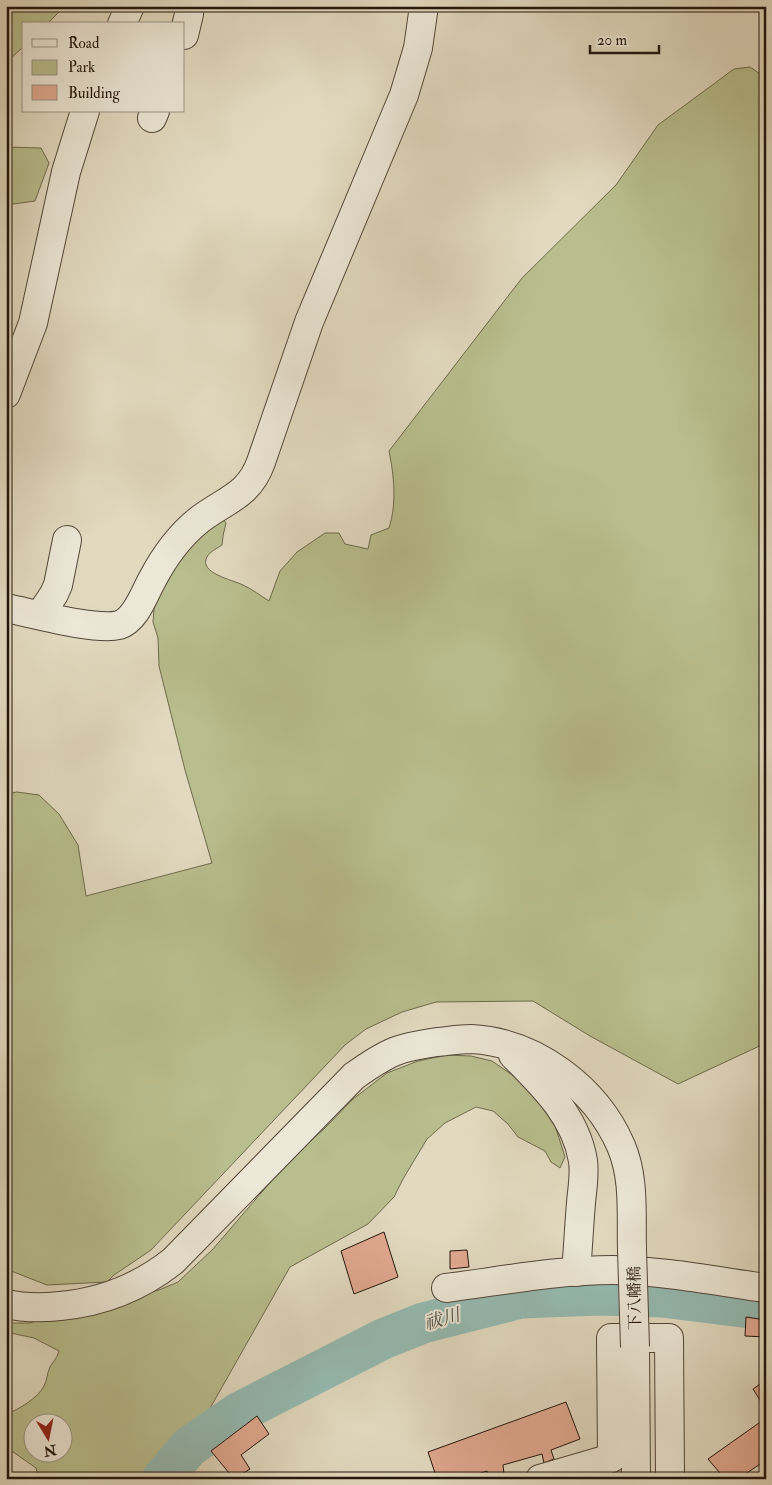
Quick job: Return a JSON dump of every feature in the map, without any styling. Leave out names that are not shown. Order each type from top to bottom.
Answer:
[{"type":"street","points":[[123,22],[130,6]]},
{"type":"street","points":[[185,31],[189,14],[188,6]]},
{"type":"street","points":[[6,608],[84,624],[114,626],[126,622],[135,611],[163,559],[182,537],[199,520],[241,493],[252,482],[261,462],[309,322],[404,95],[418,48],[424,6]]},
{"type":"street","points":[[6,394],[24,352],[33,323],[64,180],[85,112]]},
{"type":"street","points":[[40,615],[58,585],[67,540]]},
{"type":"street","name":"下八幡橋","points":[[6,1304],[18,1307],[50,1307],[85,1304],[120,1293],[155,1275],[179,1254],[339,1089],[381,1057],[416,1045],[453,1040],[470,1039],[503,1045],[535,1057],[564,1074],[586,1094],[609,1123],[622,1147],[631,1199],[636,1479]]},
{"type":"street","points":[[503,1045],[538,1080],[559,1105],[577,1139],[584,1171],[576,1272]]},
{"type":"street","points":[[446,1288],[546,1274],[615,1270],[677,1274],[766,1288]]},
{"type":"street","points":[[540,1479],[612,1468],[611,1338],[669,1338],[670,1479]]},
{"type":"green space","points":[[6,6],[65,6],[49,22],[22,22],[22,48],[6,63]]},
{"type":"green space","points":[[750,67],[766,78],[766,1043],[678,1084],[590,1036],[533,1001],[436,1002],[402,1012],[366,1029],[345,1045],[151,1250],[114,1275],[107,1282],[47,1285],[6,1269],[6,794],[17,792],[39,795],[59,814],[78,845],[86,896],[212,863],[185,770],[159,666],[158,638],[153,622],[155,595],[162,575],[219,513],[226,523],[222,545],[208,555],[207,567],[212,572],[246,587],[269,601],[280,571],[297,552],[325,533],[339,533],[345,544],[368,549],[371,535],[389,528],[392,519],[394,490],[389,451],[522,278],[616,185],[658,125],[734,69]]},
{"type":"green space","points":[[6,147],[41,148],[49,163],[35,201],[6,205]]},
{"type":"green space","points":[[447,1055],[471,1056],[492,1061],[521,1081],[553,1119],[565,1157],[560,1168],[551,1162],[545,1151],[518,1137],[508,1124],[493,1111],[476,1107],[445,1123],[427,1139],[394,1197],[368,1224],[290,1267],[170,1479],[39,1479],[36,1468],[27,1462],[72,1462],[72,1412],[22,1412],[22,1458],[6,1447],[6,1414],[16,1410],[37,1395],[45,1384],[50,1367],[59,1351],[34,1338],[6,1332],[6,1323],[30,1323],[59,1312],[159,1290],[178,1282],[213,1249],[292,1157],[324,1129],[353,1099],[387,1073],[418,1061]]},
{"type":"building","points":[[384,1232],[398,1277],[354,1294],[341,1251]]},
{"type":"building","points":[[467,1250],[469,1267],[450,1269],[450,1251]]},
{"type":"building","points":[[746,1317],[766,1320],[766,1337],[745,1336]]},
{"type":"building","points":[[766,1380],[766,1410],[753,1389]]},
{"type":"building","points":[[566,1402],[580,1439],[551,1450],[554,1459],[544,1463],[542,1454],[503,1465],[504,1474],[493,1479],[490,1479],[487,1471],[463,1479],[437,1479],[428,1452]]},
{"type":"building","points":[[257,1416],[269,1434],[241,1455],[250,1469],[234,1479],[211,1451]]},
{"type":"building","points":[[766,1418],[766,1460],[738,1479],[725,1479],[708,1459]]},
{"type":"building","points":[[7,1468],[18,1479],[6,1479]]},
{"type":"waterway","name":"祓川","points":[[162,1479],[189,1447],[240,1412],[383,1339],[423,1323],[521,1298],[599,1295],[662,1297],[766,1310]]}]
